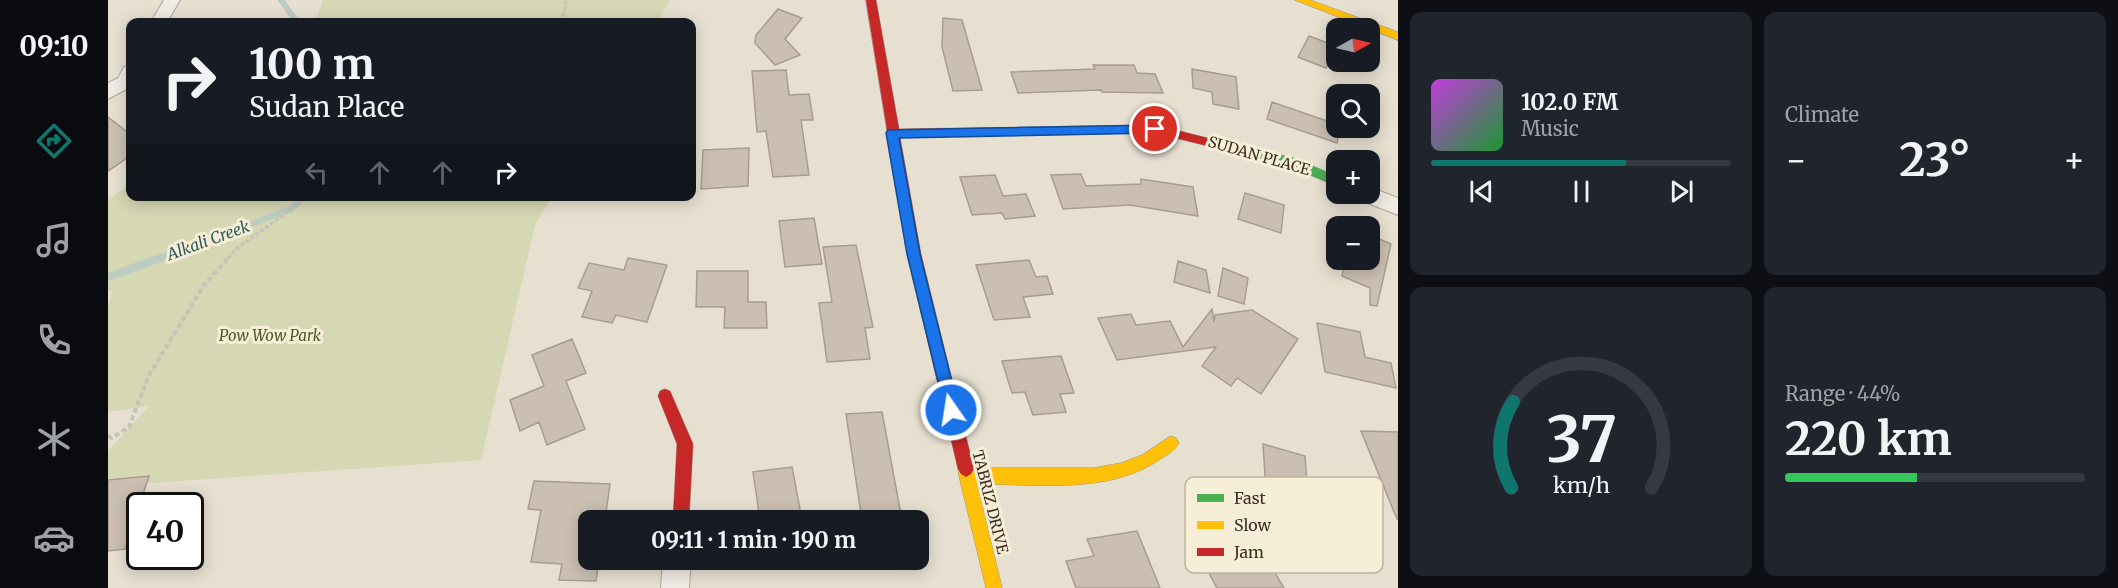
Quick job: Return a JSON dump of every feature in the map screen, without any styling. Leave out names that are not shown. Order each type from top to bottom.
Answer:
[{"type":"street","points":[[161,18],[172,0]]},
{"type":"street","name":"TABRIZ DRIVE","points":[[871,0],[914,254],[994,588]]},
{"type":"street","points":[[1300,0],[1398,36]]},
{"type":"street","points":[[108,92],[126,79]]},
{"type":"street","name":"SUDAN PLACE","points":[[892,133],[1155,129],[1294,163],[1326,177]]},
{"type":"street","points":[[1380,199],[1398,207]]},
{"type":"street","points":[[665,396],[685,444],[682,510]]},
{"type":"street","points":[[967,476],[1093,476],[1122,471],[1138,464],[1171,443]]},
{"type":"street","points":[[675,588],[676,570]]},
{"type":"path","points":[[562,18],[566,7],[565,0]]},
{"type":"path","points":[[108,436],[112,438],[129,427],[148,377],[204,285],[236,249],[303,201]]},
{"type":"green space","points":[[323,0],[670,0],[659,18],[316,18]]},
{"type":"green space","name":"Pow Wow Park","points":[[126,187],[126,201],[550,201],[535,225],[481,460],[108,486],[108,451],[149,406],[108,412],[108,306],[112,291],[108,291],[108,200]]},
{"type":"building","points":[[778,9],[802,18],[785,39],[800,55],[775,65],[755,43],[756,35]]},
{"type":"building","points":[[943,18],[962,20],[982,90],[953,91],[942,47]]},
{"type":"building","points":[[1309,36],[1326,42],[1326,68],[1298,57]]},
{"type":"building","points":[[1093,65],[1134,65],[1137,73],[1155,74],[1163,93],[1102,92],[1101,90],[1018,93],[1011,72],[1095,69]]},
{"type":"building","points":[[1192,69],[1236,77],[1239,109],[1213,104],[1212,92],[1193,88]]},
{"type":"building","points":[[786,70],[789,95],[809,94],[813,120],[801,120],[809,175],[773,177],[766,131],[757,132],[752,71]]},
{"type":"building","points":[[1272,102],[1326,121],[1326,138],[1338,138],[1337,143],[1267,119]]},
{"type":"building","points":[[108,117],[126,131],[126,159],[108,171]]},
{"type":"building","points":[[749,148],[748,186],[701,189],[703,150]]},
{"type":"building","points":[[1081,174],[1086,186],[1141,184],[1141,179],[1193,187],[1198,216],[1130,205],[1063,209],[1051,175]]},
{"type":"building","points":[[995,175],[1003,196],[1026,194],[1035,216],[1005,219],[1002,213],[972,215],[960,177]]},
{"type":"building","points":[[1245,193],[1284,205],[1281,233],[1238,219]]},
{"type":"building","points":[[814,218],[822,264],[785,267],[779,221]]},
{"type":"building","points":[[1380,239],[1391,244],[1377,306],[1370,305],[1370,288],[1342,276],[1344,270],[1380,270]]},
{"type":"building","points":[[856,245],[873,327],[865,328],[870,359],[827,362],[819,303],[832,302],[823,247]]},
{"type":"building","points":[[628,258],[667,265],[647,322],[616,315],[612,323],[582,317],[592,291],[578,288],[589,263],[624,270]]},
{"type":"building","points":[[1029,260],[1036,277],[1047,276],[1053,294],[1023,297],[1030,317],[994,320],[976,265]]},
{"type":"building","points":[[1178,261],[1206,270],[1210,293],[1174,282]]},
{"type":"building","points":[[1223,268],[1248,278],[1244,304],[1218,296]]},
{"type":"building","points":[[697,271],[748,271],[748,302],[766,302],[767,328],[724,328],[725,307],[696,307]]},
{"type":"building","points":[[1212,309],[1214,322],[1215,315],[1252,310],[1298,339],[1261,394],[1237,378],[1231,386],[1202,366],[1216,347],[1117,360],[1098,318],[1131,314],[1136,325],[1170,321],[1183,347]]},
{"type":"building","points":[[1317,323],[1360,332],[1365,357],[1391,363],[1396,388],[1325,372]]},
{"type":"building","points":[[572,339],[586,373],[566,381],[585,429],[547,445],[539,422],[520,431],[510,400],[544,386],[532,355]]},
{"type":"building","points":[[1061,356],[1074,393],[1060,394],[1066,412],[1033,415],[1025,392],[1012,393],[1002,361]]},
{"type":"building","points":[[882,412],[900,510],[860,510],[846,414]]},
{"type":"building","points":[[1361,431],[1398,432],[1398,519],[1383,485],[1383,477],[1380,477]]},
{"type":"building","points":[[1263,444],[1305,456],[1307,477],[1265,477]]},
{"type":"building","points":[[792,467],[800,510],[759,510],[753,472]]},
{"type":"building","points":[[149,476],[144,492],[126,492],[125,549],[108,551],[108,480]]},
{"type":"building","points":[[534,481],[610,484],[606,510],[578,510],[578,570],[598,570],[596,581],[559,580],[562,564],[531,562],[541,510],[528,509]]},
{"type":"building","points":[[1137,531],[1160,588],[1076,588],[1066,561],[1094,556],[1087,539]]},
{"type":"building","points":[[1209,573],[1275,573],[1284,588],[1217,588]]},
{"type":"waterway","name":"Alkali Creek","points":[[281,0],[294,18]]},
{"type":"waterway","name":"Alkali Creek","points":[[159,258],[291,209],[300,201]]},
{"type":"waterway","name":"Alkali Creek","points":[[108,277],[163,257]]},
{"type":"traffic: fast","points":[[1228,147],[1294,163],[1326,177]]},
{"type":"traffic: slow","points":[[1300,0],[1398,36]]},
{"type":"traffic: slow","points":[[967,476],[1093,476],[1122,471],[1147,460],[1171,443]]},
{"type":"traffic: slow","points":[[966,469],[994,588]]},
{"type":"traffic: jam","points":[[871,0],[914,254],[966,469]]},
{"type":"traffic: jam","points":[[892,133],[1155,129],[1228,147]]},
{"type":"traffic: jam","points":[[665,396],[685,444],[682,510]]},
{"type":"route","points":[[951,410],[914,254],[892,133],[1155,129]]}]
